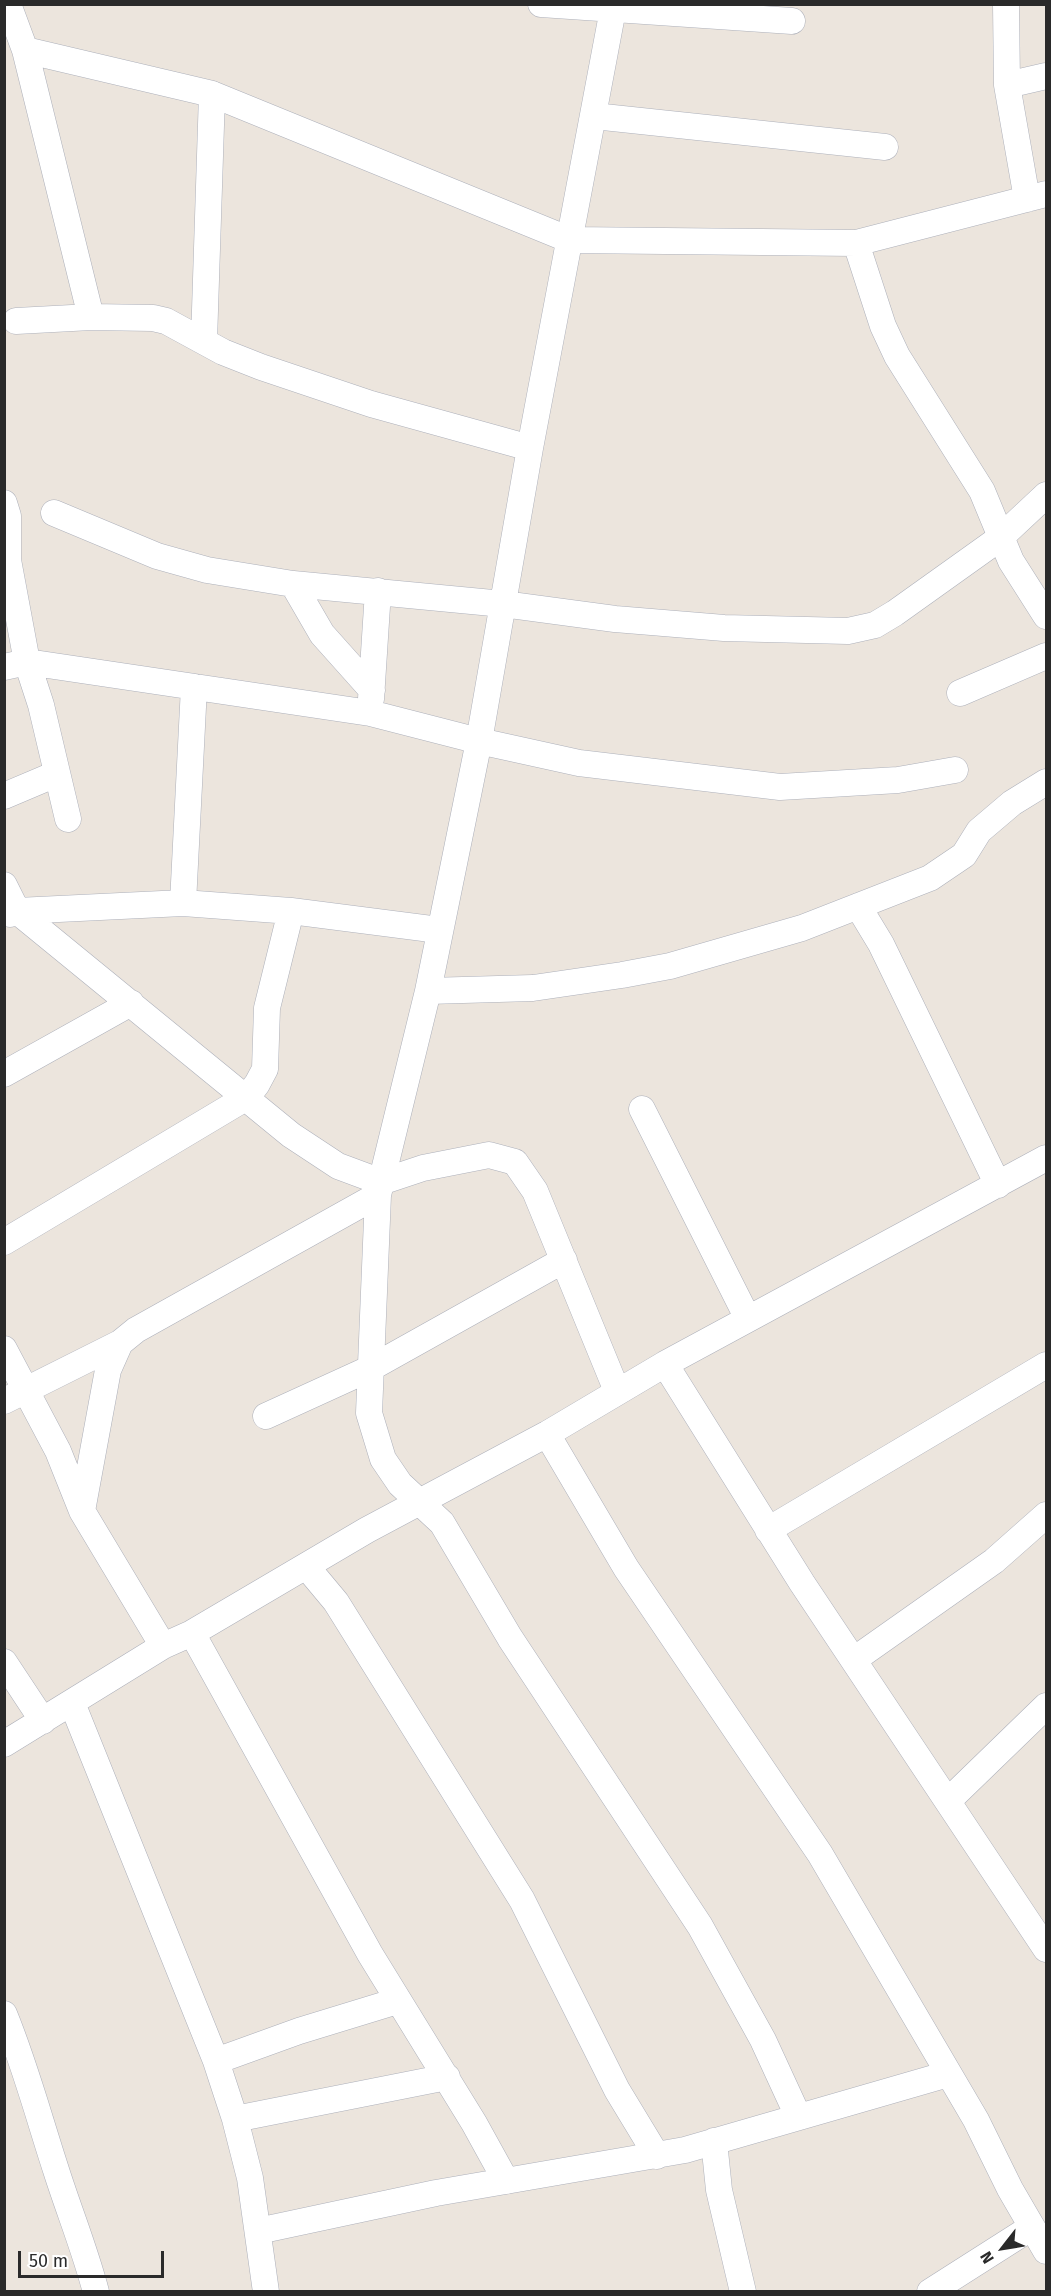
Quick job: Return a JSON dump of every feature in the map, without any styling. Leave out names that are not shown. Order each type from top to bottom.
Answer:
[{"type":"street","points":[[8,4],[25,50],[91,317]]},
{"type":"street","points":[[541,4],[614,6],[792,21]]},
{"type":"street","points":[[25,50],[212,94],[570,240],[856,243],[1041,198],[1007,85],[1006,4]]},
{"type":"street","points":[[614,6],[530,448],[479,741],[428,991],[380,1189],[369,1369],[369,1413],[383,1459],[400,1484],[442,1523],[459,1548],[510,1638],[699,1926],[763,2040],[798,2116]]},
{"type":"street","points":[[1007,85],[1047,76]]},
{"type":"street","points":[[204,341],[212,94]]},
{"type":"street","points":[[594,116],[885,147]]},
{"type":"street","points":[[856,243],[883,326],[897,356],[982,491],[1000,538],[1027,588],[1047,616]]},
{"type":"street","points":[[16,321],[91,317],[153,318],[182,328],[204,341],[261,367],[371,404],[530,448]]},
{"type":"street","points":[[54,513],[157,556],[207,570],[293,584],[503,604],[615,619],[724,628],[863,630],[895,613],[1000,538],[1047,495]]},
{"type":"street","points":[[4,503],[8,516],[6,560],[16,665],[41,705],[68,819]]},
{"type":"street","points":[[293,584],[322,634],[371,701]]},
{"type":"street","points":[[371,701],[378,591]]},
{"type":"street","points":[[960,693],[1047,656]]},
{"type":"street","points":[[16,665],[194,687],[371,701],[479,741],[579,763],[780,787],[898,780],[955,770]]},
{"type":"street","points":[[183,903],[194,687]]},
{"type":"street","points":[[4,796],[56,774]]},
{"type":"street","points":[[428,991],[532,988],[670,966],[802,928],[930,878],[964,855],[979,831],[1012,803],[1047,782]]},
{"type":"street","points":[[4,885],[11,914],[130,1003],[291,1135],[323,1157],[380,1189]]},
{"type":"street","points":[[11,914],[183,903],[291,911],[439,930]]},
{"type":"street","points":[[858,906],[881,944],[998,1185]]},
{"type":"street","points":[[4,1242],[247,1097],[258,1084],[265,1069],[267,1008],[291,911]]},
{"type":"street","points":[[4,1074],[130,1003]]},
{"type":"street","points":[[642,1109],[748,1319]]},
{"type":"street","points":[[4,1401],[120,1343],[136,1330],[380,1189],[423,1168],[489,1155],[515,1162],[535,1191],[617,1391]]},
{"type":"street","points":[[4,1744],[163,1646],[192,1633],[306,1566],[547,1434],[664,1364],[1047,1158]]},
{"type":"street","points":[[266,1416],[369,1369],[564,1260]]},
{"type":"street","points":[[82,1511],[108,1370],[120,1343]]},
{"type":"street","points":[[4,1349],[27,1389],[82,1511],[163,1646]]},
{"type":"street","points":[[664,1364],[768,1530],[949,1800],[1039,1917],[1047,1949]]},
{"type":"street","points":[[768,1530],[1047,1365]]},
{"type":"street","points":[[547,1434],[626,1568],[820,1854],[948,2074],[1047,2251]]},
{"type":"street","points":[[855,1659],[994,1561],[1047,1515]]},
{"type":"street","points":[[306,1566],[347,1620],[409,1722],[492,1850],[541,1935],[617,2090],[657,2156]]},
{"type":"street","points":[[192,1633],[397,2001],[447,2077],[506,2181]]},
{"type":"street","points":[[4,1662],[44,1720]]},
{"type":"street","points":[[72,1704],[216,2061],[235,2119],[250,2178],[266,2292]]},
{"type":"street","points":[[949,1800],[1047,1706]]},
{"type":"street","points":[[216,2061],[299,2031],[397,2001]]},
{"type":"street","points":[[4,2014],[21,2056],[34,2104],[85,2251],[96,2292]]},
{"type":"street","points":[[258,2231],[506,2181],[657,2156],[948,2074]]},
{"type":"street","points":[[235,2119],[447,2077]]},
{"type":"street","points":[[714,2141],[719,2190],[737,2290]]},
{"type":"street","points":[[930,2292],[1032,2227]]}]
